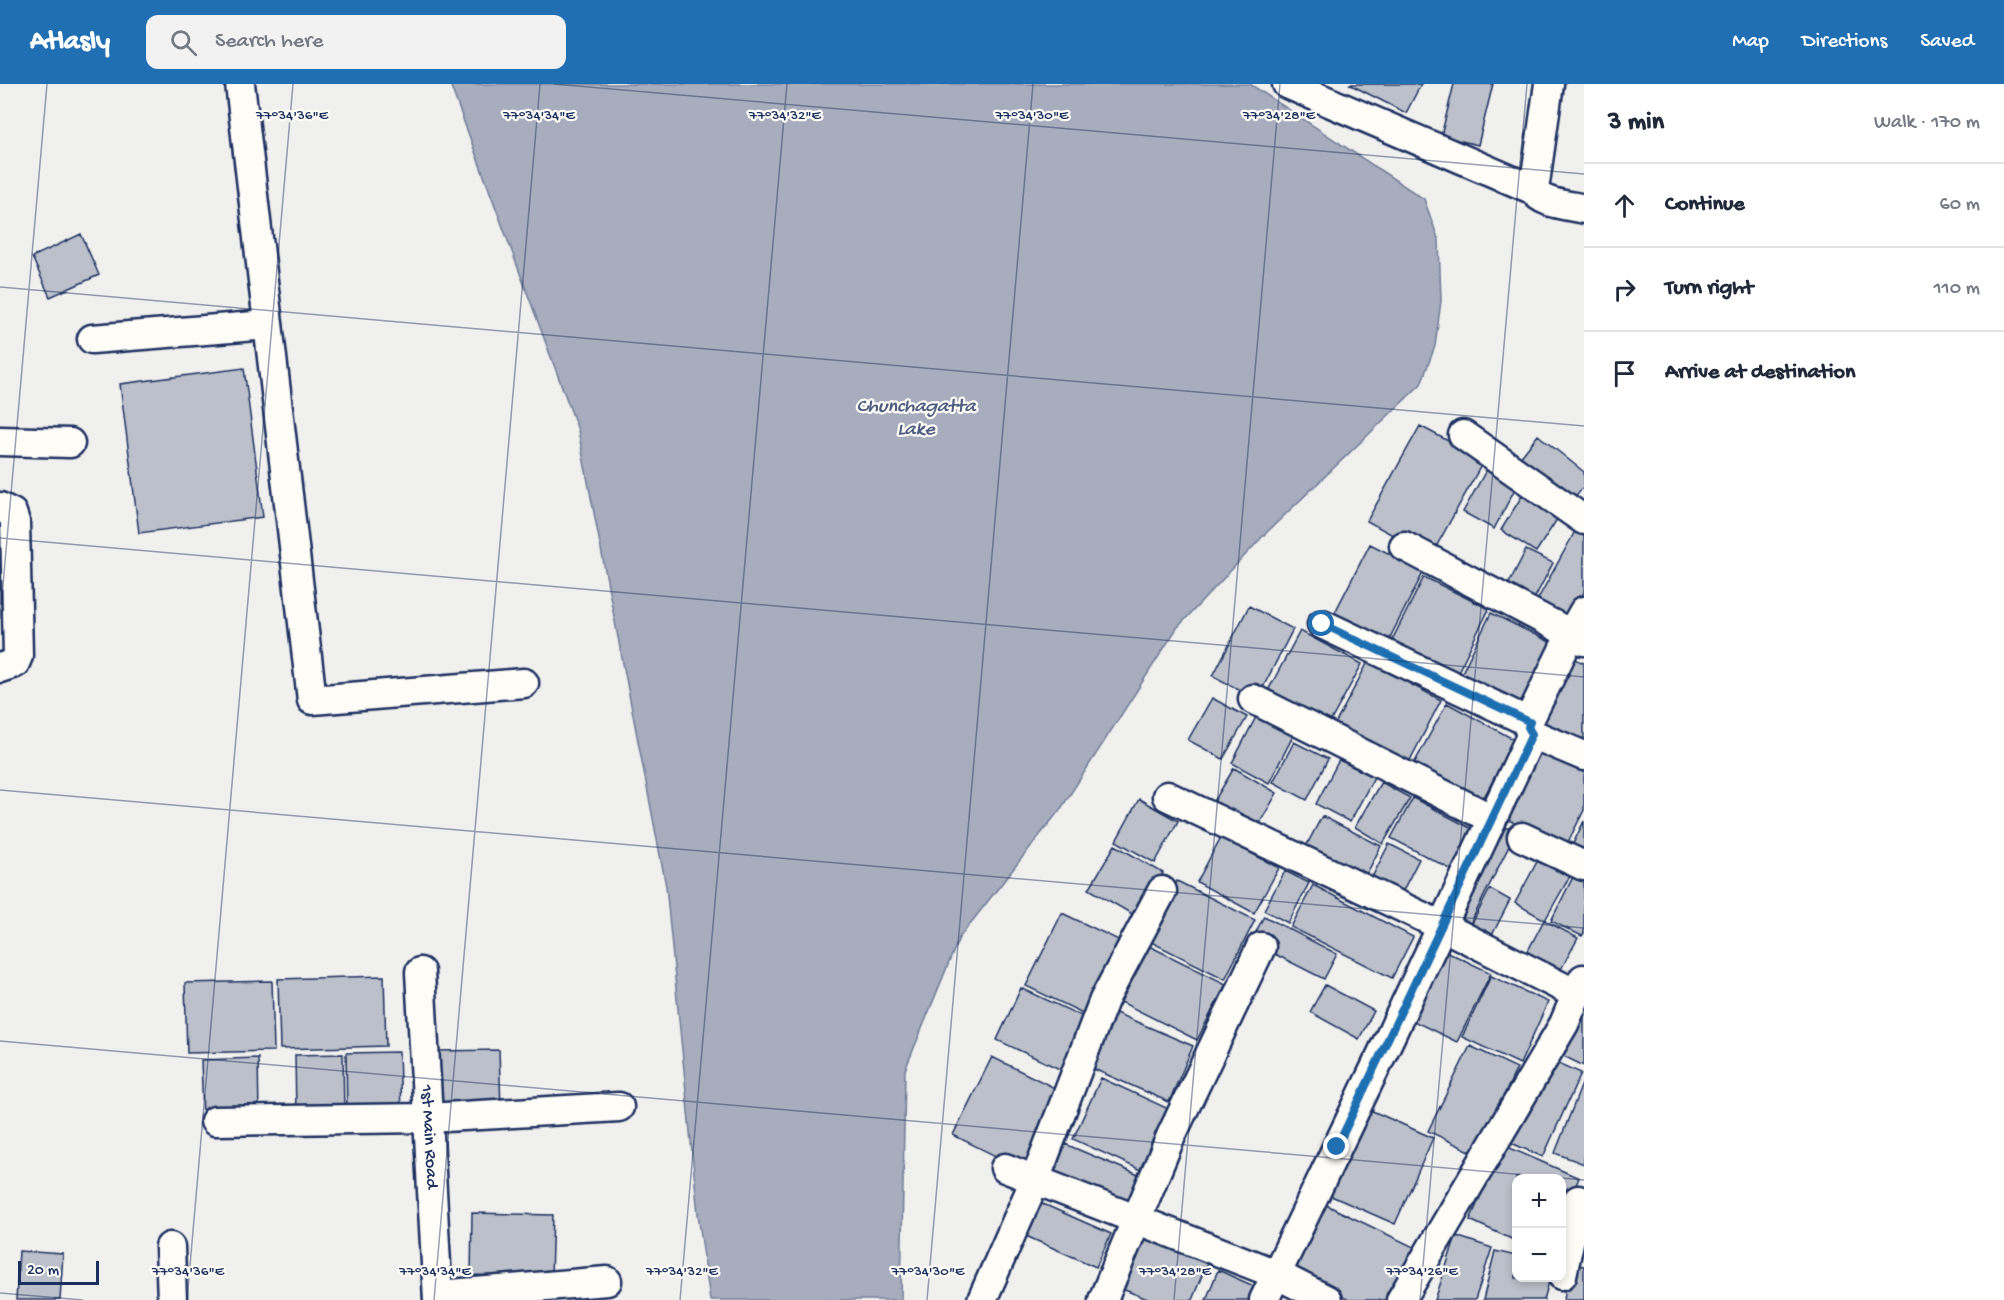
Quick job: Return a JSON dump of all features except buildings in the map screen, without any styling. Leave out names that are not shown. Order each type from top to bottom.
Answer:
[{"type":"street","points":[[240,84],[312,700],[524,683]]},
{"type":"street","points":[[1287,84],[1534,190]]},
{"type":"street","points":[[1549,84],[1534,190],[1537,196],[1544,199],[1584,209]]},
{"type":"street","points":[[92,339],[268,326]]},
{"type":"street","points":[[1463,435],[1584,520]]},
{"type":"street","points":[[0,441],[70,443]]},
{"type":"street","points":[[0,507],[12,513],[15,522],[18,656],[15,663],[0,668]]},
{"type":"street","points":[[1264,1300],[1442,926],[1531,728],[1580,628],[1404,546]]},
{"type":"street","points":[[1322,624],[1584,756]]},
{"type":"street","points":[[1253,699],[1492,819]]},
{"type":"street","points":[[1167,796],[1442,926],[1579,994],[1564,1024],[1401,1300]]},
{"type":"street","points":[[1522,837],[1584,866]]},
{"type":"street","points":[[982,1300],[1035,1180],[1104,1000],[1162,891]]},
{"type":"street","points":[[1103,1300],[1171,1136],[1261,947]]},
{"type":"street","name":"1st Main Road","points":[[420,972],[438,1297]]},
{"type":"street","points":[[215,1121],[428,1118],[619,1107]]},
{"type":"street","points":[[1005,1168],[1276,1274],[1327,1300]]},
{"type":"street","points":[[1566,1254],[1578,1200]]},
{"type":"street","points":[[170,1247],[172,1300]]},
{"type":"street","points":[[438,1297],[607,1281]]},
{"type":"street","points":[[1556,1300],[1560,1282]]},
{"type":"water","name":"Chunchagatta Lake","points":[[450,84],[1250,84],[1424,199],[1439,241],[1441,301],[1435,346],[1421,384],[1265,534],[1177,628],[1062,807],[959,938],[905,1070],[901,1300],[710,1300],[698,1214],[666,886],[578,430]]},
{"type":"route","points":[[1322,624],[1530,722],[1528,727],[1532,734],[1337,1147]]}]
